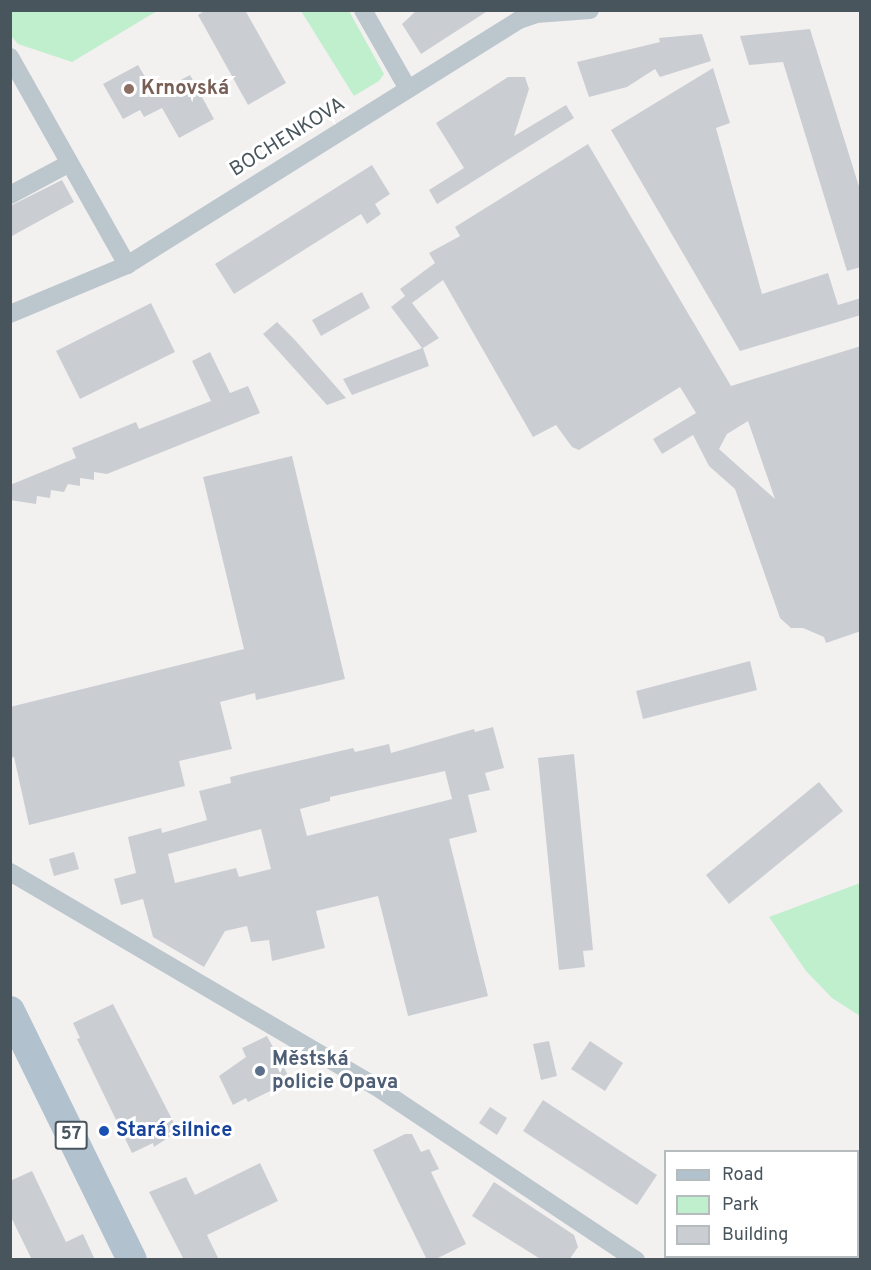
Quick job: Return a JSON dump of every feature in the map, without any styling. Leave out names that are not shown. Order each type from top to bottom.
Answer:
[{"type":"main road","name":"57","points":[[10,1011],[132,1260]]},
{"type":"street","points":[[363,10],[408,89]]},
{"type":"street","name":"BOCHENKOVA","points":[[10,315],[127,265],[408,89],[519,15],[590,10]]},
{"type":"street","points":[[10,57],[68,164],[127,265]]},
{"type":"street","points":[[10,195],[68,164]]},
{"type":"street","points":[[10,872],[375,1086],[636,1260]]},
{"type":"green space","points":[[10,11],[157,11],[72,62],[18,44],[11,36]]},
{"type":"green space","points":[[301,11],[349,11],[384,74],[379,81],[354,96]]},
{"type":"green space","points":[[860,883],[860,1016],[832,998],[806,971],[769,917]]},
{"type":"building","points":[[206,10],[245,10],[286,83],[248,105],[198,15]]},
{"type":"building","points":[[417,10],[489,10],[421,54],[402,24]]},
{"type":"building","points":[[810,29],[861,193],[861,267],[847,271],[783,62],[749,65],[740,36]]},
{"type":"building","points":[[702,34],[711,61],[660,77],[655,69],[627,87],[589,97],[577,62],[660,42],[659,38]]},
{"type":"building","points":[[138,65],[155,94],[190,75],[214,119],[179,138],[162,108],[144,117],[140,110],[123,119],[103,84]]},
{"type":"building","points":[[713,68],[730,123],[716,128],[762,294],[828,273],[838,305],[861,298],[861,315],[740,351],[611,130]]},
{"type":"building","points":[[508,77],[525,77],[529,89],[514,136],[566,105],[574,118],[437,204],[429,190],[464,168],[436,123]]},
{"type":"building","points":[[588,144],[731,386],[861,346],[861,631],[826,643],[824,637],[803,628],[791,628],[780,618],[735,489],[709,466],[693,435],[662,454],[653,439],[696,413],[680,387],[579,450],[572,447],[556,425],[533,437],[443,280],[412,303],[439,338],[423,348],[429,366],[352,395],[343,379],[422,348],[391,307],[405,296],[400,289],[435,263],[429,253],[460,236],[455,227]],"holes":[[[748,421],[775,499],[719,449],[727,434]]]},
{"type":"building","points":[[372,165],[390,194],[375,204],[381,214],[367,224],[361,214],[234,294],[215,264]]},
{"type":"building","points":[[62,180],[74,202],[10,237],[10,206]]},
{"type":"building","points":[[362,292],[370,308],[321,336],[312,320]]},
{"type":"building","points":[[151,303],[175,352],[80,399],[56,351]]},
{"type":"building","points":[[277,322],[346,398],[327,405],[263,334]]},
{"type":"building","points":[[210,352],[230,393],[248,386],[260,413],[107,474],[94,472],[94,480],[80,478],[80,486],[68,484],[64,492],[51,490],[50,498],[37,496],[36,504],[10,500],[10,485],[76,458],[72,448],[136,422],[139,429],[211,401],[192,361]]},
{"type":"building","points":[[292,456],[345,679],[256,700],[255,693],[220,702],[232,749],[179,761],[185,786],[29,825],[14,757],[10,758],[10,707],[244,649],[203,477]]},
{"type":"building","points":[[750,661],[757,690],[643,719],[636,691]]},
{"type":"building","points":[[493,727],[504,768],[485,773],[490,790],[468,795],[477,832],[449,839],[488,996],[408,1016],[378,896],[316,911],[325,948],[272,961],[269,940],[251,942],[247,926],[225,931],[204,967],[153,937],[143,899],[121,905],[114,879],[136,873],[128,837],[161,828],[162,833],[207,820],[199,791],[231,783],[230,777],[353,748],[355,752],[389,744],[391,753],[474,729],[475,732]],"holes":[[[445,771],[452,799],[307,836],[300,809],[330,801],[330,797]],[[261,829],[271,869],[239,877],[236,868],[175,883],[168,854]]]},
{"type":"building","points":[[574,754],[593,950],[583,951],[585,967],[559,970],[538,758]]},
{"type":"building","points":[[819,782],[843,811],[729,904],[706,875]]},
{"type":"building","points":[[74,852],[79,869],[54,876],[49,859]]},
{"type":"building","points":[[113,1004],[178,1131],[154,1147],[153,1143],[132,1153],[77,1039],[80,1038],[73,1023]]},
{"type":"building","points":[[267,1036],[291,1081],[248,1102],[246,1098],[233,1105],[219,1076],[246,1057],[242,1048]]},
{"type":"building","points":[[549,1041],[557,1076],[541,1080],[533,1044]]},
{"type":"building","points":[[590,1041],[623,1063],[605,1091],[571,1069]]},
{"type":"building","points":[[543,1100],[657,1175],[637,1205],[523,1131]]},
{"type":"building","points":[[490,1107],[507,1118],[497,1135],[479,1123]]},
{"type":"building","points":[[405,1134],[412,1134],[421,1152],[429,1149],[439,1169],[431,1172],[466,1244],[434,1260],[427,1260],[373,1150]]},
{"type":"building","points":[[260,1163],[278,1201],[207,1235],[219,1260],[184,1260],[149,1192],[186,1177],[195,1195]]},
{"type":"building","points":[[32,1171],[66,1242],[83,1234],[95,1260],[32,1260],[10,1215],[10,1181]]},
{"type":"building","points":[[494,1182],[574,1235],[578,1247],[569,1260],[542,1260],[472,1216]]},
{"type":"place","name":"Krnovská","points":[[129,89]]},
{"type":"place","name":"Městská policie Opava","points":[[260,1071]]},
{"type":"place","name":"Stará silnice","points":[[104,1131]]}]
